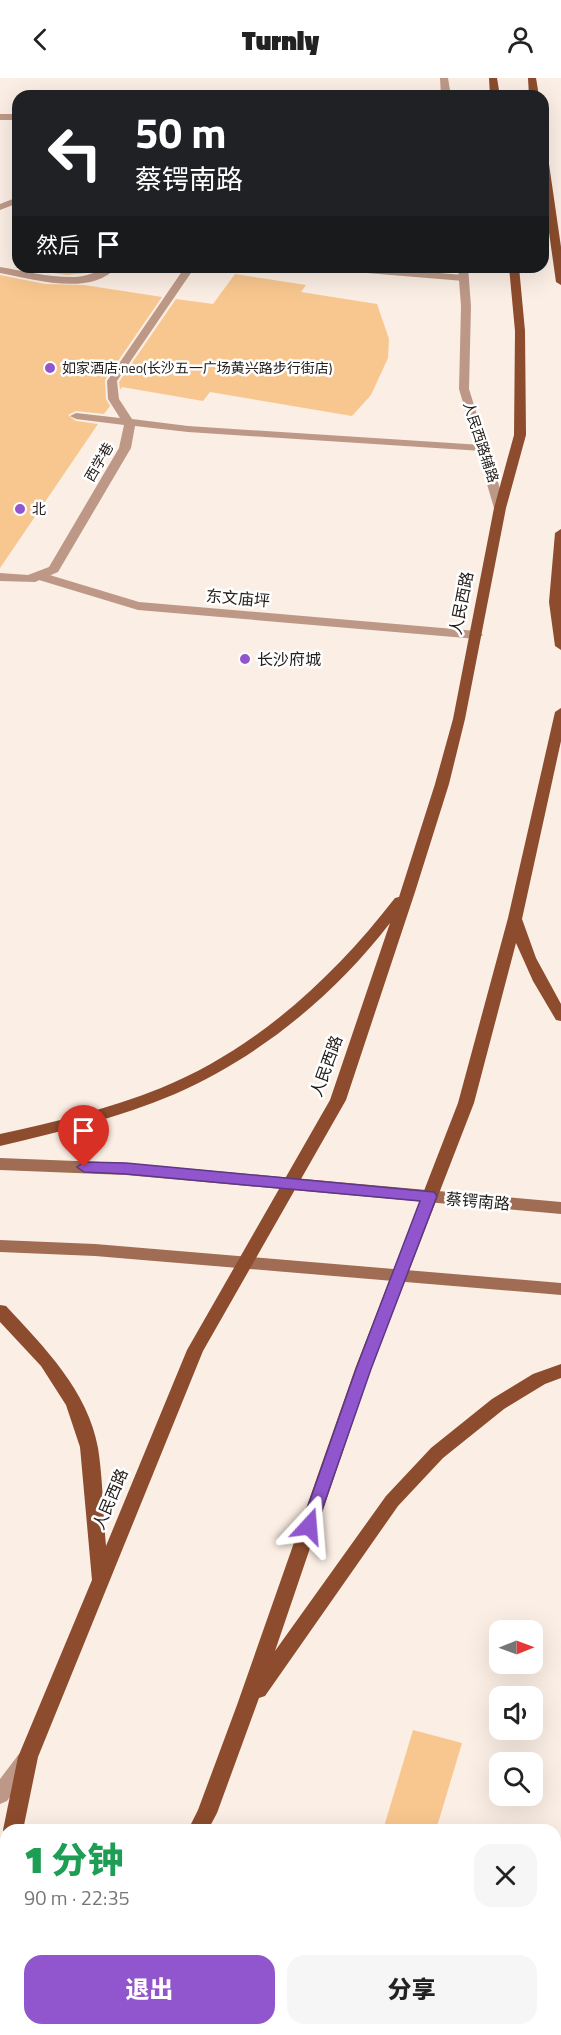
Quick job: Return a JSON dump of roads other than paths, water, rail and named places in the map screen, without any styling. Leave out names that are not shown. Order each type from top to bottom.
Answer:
[{"type":"main road","points":[[549,199],[561,282]]},
{"type":"main road","name":"人民西路","points":[[14,1824],[28,1757],[195,1350],[338,1100],[408,892],[442,784],[477,635],[500,508],[519,435],[520,331],[515,273]]},
{"type":"main road","points":[[561,533],[555,602],[561,646]]},
{"type":"main road","points":[[204,1824],[363,1369],[466,1103],[515,918],[561,712]]},
{"type":"main road","points":[[0,1140],[112,1110],[163,1092],[219,1065],[274,1027],[318,992],[361,950],[408,892]]},
{"type":"main road","points":[[515,918],[523,947],[538,981],[561,1016]]},
{"type":"main road","name":"蔡锷南路","points":[[0,1164],[126,1169],[561,1208]]},
{"type":"main road","points":[[0,1246],[94,1250],[561,1289]]},
{"type":"main road","points":[[0,1311],[47,1361],[74,1403],[89,1447],[99,1580]]},
{"type":"main road","points":[[247,1705],[392,1502],[429,1461],[498,1404],[539,1379],[561,1371]]},
{"type":"street","points":[[26,273],[85,280],[99,278],[105,273]]},
{"type":"street","points":[[130,424],[114,403],[110,392],[112,381],[186,273]]},
{"type":"street","name":"人民西路辅路","points":[[463,273],[466,306],[464,389],[500,508]]},
{"type":"street","points":[[76,416],[130,424],[482,448]]},
{"type":"street","name":"西学巷","points":[[43,578],[54,569],[125,448],[130,424]]},
{"type":"street","name":"东文庙坪","points":[[0,577],[24,580],[43,578],[78,585],[101,595],[138,606],[477,635]]},
{"type":"street","points":[[0,1795],[28,1757]]},
{"type":"place","name":"如家酒店·neo(长沙五一广场黄兴路步行街店)","points":[[50,368]]},
{"type":"place","name":"北","points":[[20,509]]},
{"type":"place","name":"长沙府城","points":[[245,659]]}]
